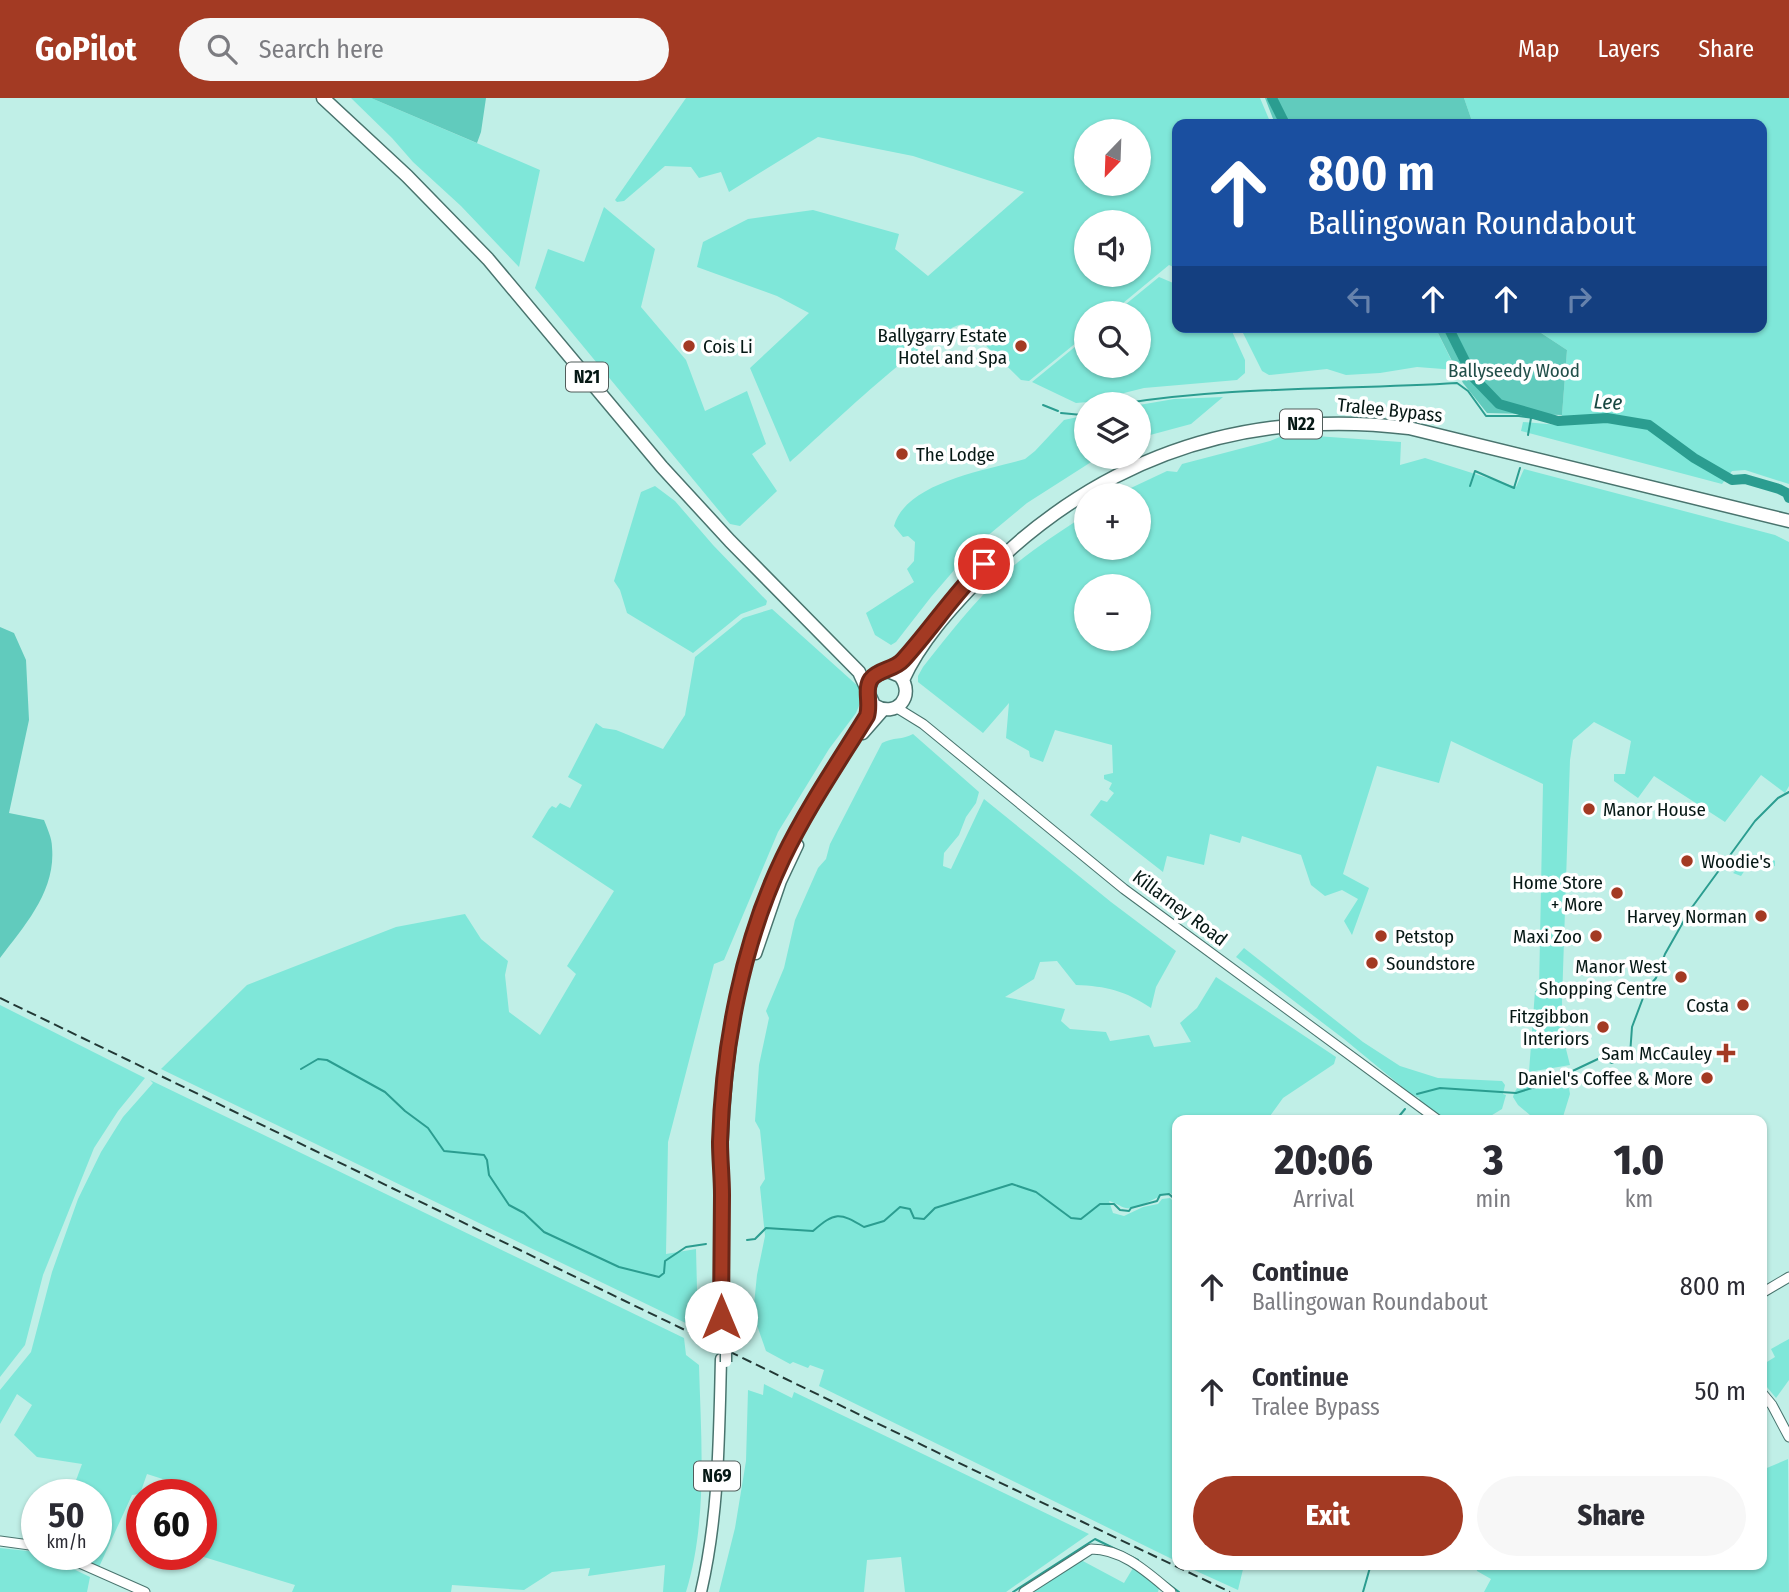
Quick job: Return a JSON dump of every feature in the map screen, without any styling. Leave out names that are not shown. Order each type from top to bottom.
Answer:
[{"type":"highway","name":"N21","points":[[323,98],[407,176],[488,259],[662,467],[781,594],[849,659],[864,679],[869,695]]},
{"type":"highway","name":"Tralee Bypass","points":[[1151,452],[1197,435],[1267,420],[1315,415],[1383,418],[1428,424],[1786,517]]},
{"type":"highway","name":"Tralee Bypass","points":[[903,680],[910,664],[930,636],[971,587],[1006,552],[1054,513],[1134,467],[1200,442],[1234,433],[1317,423],[1357,423],[1409,428],[1786,517]]},
{"type":"highway","name":"Tralee Bypass","points":[[883,673],[901,662],[965,582],[1002,546],[1047,508],[1114,469]]},
{"type":"highway","name":"N21","points":[[849,659],[883,673]]},
{"type":"highway","points":[[869,695],[890,709],[902,704],[906,695],[903,680],[897,674],[883,673]]},
{"type":"highway","name":"N22","points":[[869,695],[870,680],[883,673]]},
{"type":"main road","name":"N69","points":[[708,1592],[722,1494],[724,1360],[720,1141],[730,1039],[746,965],[766,899],[783,858],[817,794],[867,716],[869,695]]},
{"type":"main road","name":"Killarney Road","points":[[906,695],[923,724],[1124,889],[1430,1115]]},
{"type":"main road","name":"N69","points":[[723,1341],[727,1145],[736,1045],[751,969],[780,881],[801,838],[859,739],[870,724],[890,709]]},
{"type":"main road","name":"Killarney Road","points":[[890,709],[923,724]]},
{"type":"main road","points":[[1767,1290],[1789,1278]]},
{"type":"main road","name":"N69","points":[[701,1592],[716,1490],[724,1360]]},
{"type":"main road","points":[[1767,1399],[1789,1437]]},
{"type":"main road","points":[[0,1541],[21,1544]]},
{"type":"main road","points":[[1024,1592],[1091,1549],[1119,1553],[1171,1592]]},
{"type":"main road","points":[[95,1570],[145,1592]]},
{"type":"shaded area","points":[[351,98],[371,98],[540,170],[519,267],[461,206],[413,162]]},
{"type":"shaded area","points":[[686,98],[1260,98],[1269,119],[1172,119],[1172,266],[1169,265],[1151,280],[1151,210],[1074,210],[1074,287],[1142,287],[1126,301],[1074,301],[1074,345],[1029,381],[1021,380],[964,324],[949,329],[903,362],[790,462],[750,368],[809,313],[777,296],[697,267],[703,242],[748,219],[813,210],[899,234],[895,249],[928,276],[1024,192],[913,156],[818,137],[729,192],[721,172],[699,178],[691,167],[665,166],[624,201],[615,200]]},
{"type":"shaded area","points":[[1464,98],[1789,98],[1789,484],[1745,470],[1732,471],[1722,484],[1521,431],[1523,422],[1559,425],[1562,415],[1567,350],[1541,333],[1767,333],[1767,119],[1471,119]]},
{"type":"shaded area","points":[[604,207],[655,249],[641,307],[686,360],[705,411],[747,391],[766,444],[752,454],[777,491],[740,526],[730,524],[535,288],[548,249],[584,262]]},
{"type":"shaded area","points":[[1159,277],[1172,282],[1172,333],[1233,333],[1245,360],[1245,373],[1237,380],[1144,388],[1128,392],[1074,392],[1074,402],[1032,382],[1074,348],[1074,378],[1151,378],[1151,301],[1130,301],[1147,287],[1151,287],[1151,284]]},
{"type":"shaded area","points":[[1243,333],[1438,333],[1456,370],[1417,367],[1346,375],[1327,369],[1269,375],[1262,371]]},
{"type":"shaded area","points":[[1223,397],[1191,424],[1151,435],[1151,403]]},
{"type":"shaded area","points":[[1074,418],[1074,469],[1080,469],[1027,503],[974,547],[896,642],[891,645],[875,635],[866,613],[914,582],[907,569],[914,561],[915,542],[908,536],[903,537],[894,526],[902,511],[931,488],[970,473],[1025,459],[1064,420]]},
{"type":"shaded area","points":[[1287,434],[1401,442],[1400,465],[1425,458],[1516,487],[1524,469],[1775,535],[1789,542],[1789,786],[1785,793],[1761,775],[1725,822],[1654,776],[1638,798],[1614,781],[1614,774],[1625,774],[1631,741],[1594,722],[1573,740],[1570,760],[1562,1001],[1563,1037],[1570,1065],[1529,1072],[1535,991],[1539,990],[1543,784],[1451,741],[1439,783],[1377,766],[1343,874],[1369,888],[1352,935],[1344,921],[1358,899],[1342,890],[1325,896],[1311,885],[1301,855],[1242,836],[1240,843],[1210,834],[1204,865],[1167,856],[1163,872],[1090,815],[1101,800],[1107,802],[1114,793],[1109,789],[1112,783],[1104,779],[1104,775],[1113,773],[1112,745],[1055,730],[1043,762],[1030,757],[1029,751],[1006,738],[1009,703],[983,733],[918,682],[923,667],[982,596],[1034,550],[1074,523],[1074,560],[1151,560],[1151,483],[1142,483],[1167,471],[1177,472],[1182,464]]},
{"type":"shaded area","points":[[655,486],[675,501],[767,601],[766,605],[741,614],[693,653],[627,613],[620,590],[614,581],[641,492]]},
{"type":"shaded area","points":[[772,609],[859,687],[861,701],[856,713],[829,749],[778,832],[724,960],[714,964],[668,1142],[666,1254],[696,1249],[698,1329],[161,1069],[247,985],[396,927],[465,914],[481,939],[508,961],[505,975],[509,1012],[540,1035],[576,974],[567,966],[614,891],[532,837],[552,806],[556,808],[560,803],[570,808],[582,785],[568,777],[596,723],[603,728],[616,730],[663,749],[685,715],[695,657],[743,618]]},
{"type":"shaded area","points":[[913,734],[979,792],[959,835],[944,853],[943,866],[951,869],[984,799],[1176,951],[1156,987],[1151,1008],[1115,990],[1076,985],[1057,961],[1040,962],[1034,979],[1005,997],[1065,1009],[1061,1021],[1070,1029],[1106,1032],[1110,1041],[1149,1035],[1154,1047],[1191,1042],[1180,1023],[1197,1008],[1216,977],[1336,1057],[1334,1064],[1283,1098],[1271,1115],[1172,1115],[1172,1194],[1159,1196],[1132,1208],[1109,1201],[1113,1213],[1124,1216],[1143,1207],[1158,1204],[1162,1199],[1172,1200],[1172,1559],[819,1386],[824,1370],[793,1362],[790,1364],[766,1351],[753,1314],[765,1236],[760,1187],[765,1179],[760,1130],[755,1121],[759,1065],[769,1018],[766,1011],[784,968],[795,920],[818,868],[826,859],[830,844],[882,743]]},
{"type":"shaded area","points":[[1754,854],[1766,855],[1775,861],[1775,866],[1770,867],[1753,858],[1741,876],[1733,873]]},
{"type":"shaded area","points":[[1244,948],[1363,1042],[1400,1066],[1438,1078],[1502,1081],[1505,1085],[1503,1094],[1506,1095],[1502,1109],[1492,1115],[1437,1115],[1417,1101],[1420,1098],[1412,1095],[1344,1039],[1236,957]]},
{"type":"shaded area","points":[[0,1005],[145,1078],[118,1111],[94,1148],[43,1275],[25,1345],[0,1377]]},
{"type":"shaded area","points":[[1551,1079],[1569,1088],[1570,1094],[1564,1115],[1530,1115],[1518,1105],[1513,1097],[1515,1091],[1523,1084]]},
{"type":"shaded area","points":[[150,1080],[684,1338],[686,1355],[699,1365],[702,1450],[698,1537],[686,1592],[663,1592],[665,1565],[588,1576],[590,1568],[552,1572],[524,1590],[452,1585],[451,1592],[292,1592],[295,1585],[217,1561],[217,1479],[163,1479],[147,1474],[145,1479],[126,1479],[126,1508],[112,1539],[112,1479],[76,1479],[82,1464],[37,1457],[14,1435],[32,1405],[17,1394],[0,1424],[0,1390],[31,1352],[52,1272],[78,1199],[101,1152],[123,1117],[153,1083]]},
{"type":"shaded area","points":[[1789,1339],[1789,1380],[1776,1398],[1767,1387],[1767,1362],[1775,1357],[1771,1349]]},
{"type":"shaded area","points":[[764,1384],[792,1398],[794,1392],[1089,1534],[1006,1592],[905,1592],[901,1557],[867,1560],[864,1592],[719,1592],[735,1528],[746,1461],[748,1390],[763,1395]]},
{"type":"shaded area","points":[[1788,1459],[1789,1592],[1484,1592],[1491,1579],[1477,1570],[1767,1570],[1767,1468]]},
{"type":"shaded area","points":[[0,1548],[21,1550],[21,1570],[75,1570],[90,1577],[87,1592],[0,1592]]},
{"type":"shaded area","points":[[1081,1560],[1124,1583],[1133,1568],[1159,1588],[1158,1592],[1034,1592]]},
{"type":"shaded area","points":[[1194,1570],[1243,1570],[1238,1590]]},
{"type":"green space","points":[[371,98],[486,98],[477,143]]},
{"type":"green space","points":[[1265,98],[1464,98],[1471,119],[1273,119]]},
{"type":"green space","name":"Ballyseedy Wood","points":[[1438,333],[1541,333],[1567,350],[1562,415],[1487,413],[1463,383]]},
{"type":"green space","points":[[0,627],[14,633],[26,660],[29,720],[9,813],[44,820],[52,847],[52,863],[44,893],[37,907],[0,958]]},
{"type":"waterway","name":"Lee","points":[[1272,98],[1282,119]]},
{"type":"waterway","name":"Lee","points":[[1451,333],[1473,377],[1499,404],[1558,421],[1607,418],[1649,425],[1694,458],[1732,480],[1745,479],[1779,489],[1787,493],[1789,498]]},
{"type":"waterway","points":[[1151,400],[1246,391],[1457,383],[1468,391],[1486,416],[1519,416],[1558,421]]},
{"type":"waterway","points":[[1043,405],[1058,411]]},
{"type":"waterway","points":[[1061,413],[1074,414]]},
{"type":"waterway","points":[[1528,435],[1531,418]]},
{"type":"waterway","points":[[1470,486],[1475,471],[1514,488],[1520,468]]},
{"type":"waterway","points":[[1417,1094],[1440,1088],[1516,1093],[1545,1084],[1600,1058],[1612,1063],[1630,1055],[1632,1027],[1646,990],[1656,978],[1665,954],[1690,910],[1755,821],[1778,798],[1789,792]]},
{"type":"waterway","points":[[301,1069],[318,1059],[327,1060],[385,1092],[428,1128],[444,1151],[484,1155],[489,1175],[509,1205],[524,1213],[544,1232],[619,1267],[659,1277],[664,1273],[665,1261],[686,1247],[706,1244]]},
{"type":"waterway","points":[[1400,1115],[1405,1109]]},
{"type":"waterway","points":[[747,1240],[755,1239],[766,1228],[813,1231],[837,1216],[864,1227],[884,1221],[900,1207],[910,1209],[914,1218],[924,1219],[935,1208],[1012,1184],[1036,1192],[1071,1218],[1081,1219],[1100,1204],[1114,1204],[1120,1210],[1129,1211],[1131,1208],[1157,1201],[1160,1195],[1169,1194],[1172,1197]]},
{"type":"waterway","points":[[1013,1592],[1095,1539],[1138,1560]]},
{"type":"waterway","points":[[1363,1592],[1369,1570]]},
{"type":"waterway","points":[[1167,1583],[1179,1592]]},
{"type":"railway","points":[[0,998],[1172,1564]]},
{"type":"railway","points":[[1184,1570],[1230,1592]]},
{"type":"place","name":"Cois Li","points":[[689,346]]},
{"type":"place","name":"Ballygarry Estate Hotel and Spa","points":[[1021,346]]},
{"type":"place","name":"The Lodge","points":[[902,454]]},
{"type":"place","name":"Manor House","points":[[1589,809]]},
{"type":"place","name":"Woodie's","points":[[1687,861]]},
{"type":"place","name":"Home Store + More","points":[[1617,893]]},
{"type":"place","name":"Harvey Norman","points":[[1761,916]]},
{"type":"place","name":"Petstop","points":[[1381,936]]},
{"type":"place","name":"Maxi Zoo","points":[[1596,936]]},
{"type":"place","name":"Soundstore","points":[[1372,963]]},
{"type":"place","name":"Manor West Shopping Centre","points":[[1681,977]]},
{"type":"place","name":"Costa","points":[[1743,1005]]},
{"type":"place","name":"Fitzgibbon Interiors","points":[[1603,1027]]},
{"type":"place","name":"Sam McCauley","points":[[1726,1053]]},
{"type":"place","name":"Daniel's Coffee & More","points":[[1707,1078]]},
{"type":"route","points":[[721,1317],[720,1141],[725,1081],[730,1039],[754,933],[783,858],[817,794],[867,716],[870,701],[867,690],[870,680],[901,662],[965,582],[984,564]]}]
